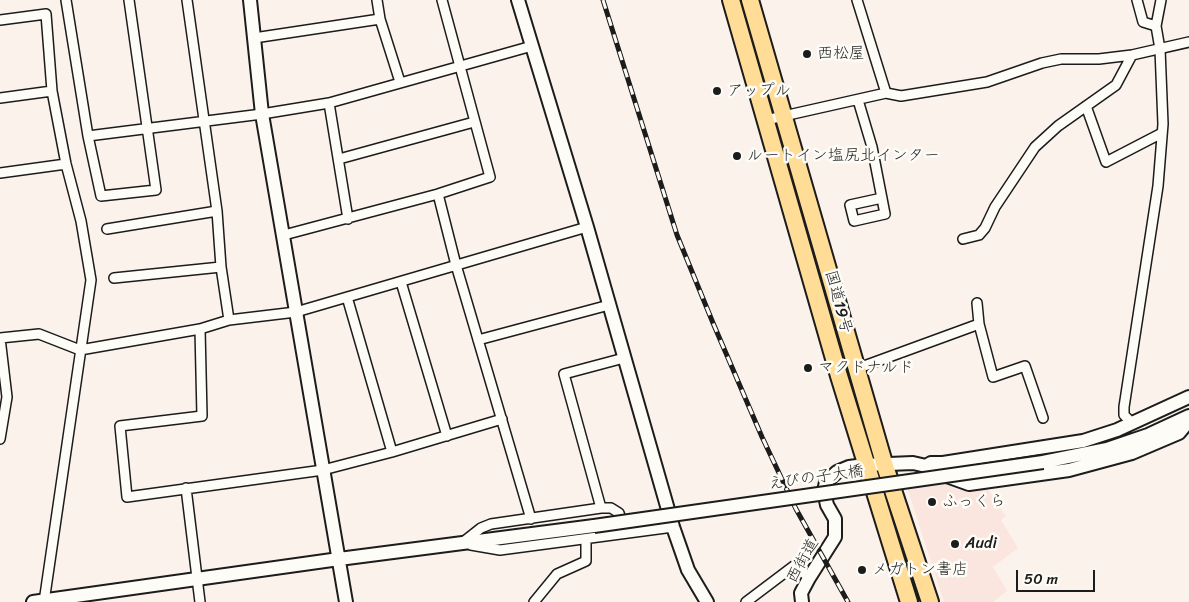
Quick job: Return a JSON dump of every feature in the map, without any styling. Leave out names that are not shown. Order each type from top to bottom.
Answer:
[{"type":"highway","name":"国道19号","points":[[731,0],[865,464],[909,602]]},
{"type":"highway","name":"国道19号","points":[[750,0],[856,369],[930,602]]},
{"type":"street","points":[[66,0],[88,136],[101,196],[156,190],[129,0]]},
{"type":"street","points":[[187,0],[217,211],[221,267],[229,320]]},
{"type":"street","points":[[250,0],[262,114],[346,602]]},
{"type":"street","points":[[377,0],[380,19],[400,82]]},
{"type":"street","points":[[284,235],[438,194],[490,177],[442,0]]},
{"type":"street","points":[[518,0],[587,227],[673,527],[688,570],[707,602]]},
{"type":"street","points":[[857,0],[886,93]]},
{"type":"street","points":[[1137,0],[1143,22],[1156,26]]},
{"type":"street","points":[[1131,422],[1124,415],[1124,407],[1158,186],[1162,133],[1160,49],[1156,26],[1161,0]]},
{"type":"street","points":[[0,20],[46,14],[52,91],[92,280],[84,338],[80,350],[67,456],[41,602]]},
{"type":"street","points":[[254,38],[380,19]]},
{"type":"street","points":[[766,120],[886,93],[901,96],[987,82],[1042,63],[1061,59],[1099,59],[1132,55],[1189,42]]},
{"type":"street","points":[[88,136],[262,114],[329,102],[532,46]]},
{"type":"street","points":[[963,239],[979,235],[985,228],[995,207],[1035,147],[1058,126],[1116,85],[1132,55]]},
{"type":"street","points":[[0,98],[52,91]]},
{"type":"street","points":[[858,100],[872,147],[882,198]]},
{"type":"street","points":[[329,102],[348,219]]},
{"type":"street","points":[[1086,106],[1106,162],[1162,133]]},
{"type":"street","points":[[339,159],[474,122]]},
{"type":"street","points":[[0,174],[66,164]]},
{"type":"street","points":[[438,194],[456,265],[531,519]]},
{"type":"street","points":[[107,230],[217,211]]},
{"type":"street","points":[[0,438],[7,397],[0,338],[38,334],[80,350],[200,328],[229,320],[296,312],[587,227]]},
{"type":"street","points":[[114,278],[221,267]]},
{"type":"street","points":[[401,282],[447,436]]},
{"type":"street","points":[[347,298],[392,452]]},
{"type":"street","points":[[977,303],[979,324],[993,377],[1025,366],[1043,418]]},
{"type":"street","points":[[478,340],[609,305]]},
{"type":"street","points":[[856,369],[979,324]]},
{"type":"street","points":[[200,328],[202,416],[120,426],[127,498],[186,488],[323,470],[392,452],[502,419]]},
{"type":"street","points":[[601,508],[564,374],[624,358]]},
{"type":"street","points":[[1189,397],[1117,430],[1083,441],[943,463],[931,463],[926,466],[930,470],[969,484],[1069,470],[1115,459],[1179,433],[1189,420]]},
{"type":"street","name":"えびの子大橋","points":[[41,602],[1043,462],[1107,449],[1148,435],[1189,416]]},
{"type":"street","name":"西街道","points":[[802,602],[801,593],[835,537],[835,519],[826,500],[826,482],[837,472],[849,467],[865,464],[884,462],[913,463],[926,466]]},
{"type":"street","points":[[186,488],[200,602]]},
{"type":"street","points":[[461,544],[481,528],[490,524],[601,508],[611,508],[618,513],[626,533]]},
{"type":"street","points":[[461,544],[500,550],[673,527]]},
{"type":"street","points":[[534,602],[558,574],[586,561],[586,539]]},
{"type":"street","points":[[746,602],[795,565],[809,578]]},
{"type":"shaded area","points":[[944,482],[952,488],[966,491],[987,488],[1006,516],[1001,520],[1018,548],[993,567],[1007,591],[993,602],[944,602],[907,487]]},
{"type":"railway","points":[[603,0],[677,235],[762,437],[796,509],[848,602]]},
{"type":"place","name":"西松屋","points":[[807,54]]},
{"type":"place","name":"アップル","points":[[717,91]]},
{"type":"place","name":"ルートイン塩尻北インター","points":[[737,156]]},
{"type":"place","name":"マクドナルド","points":[[808,368]]},
{"type":"place","name":"ふっくら","points":[[932,502]]},
{"type":"place","name":"Audi","points":[[955,544]]},
{"type":"place","name":"メガトン書店","points":[[862,570]]}]
